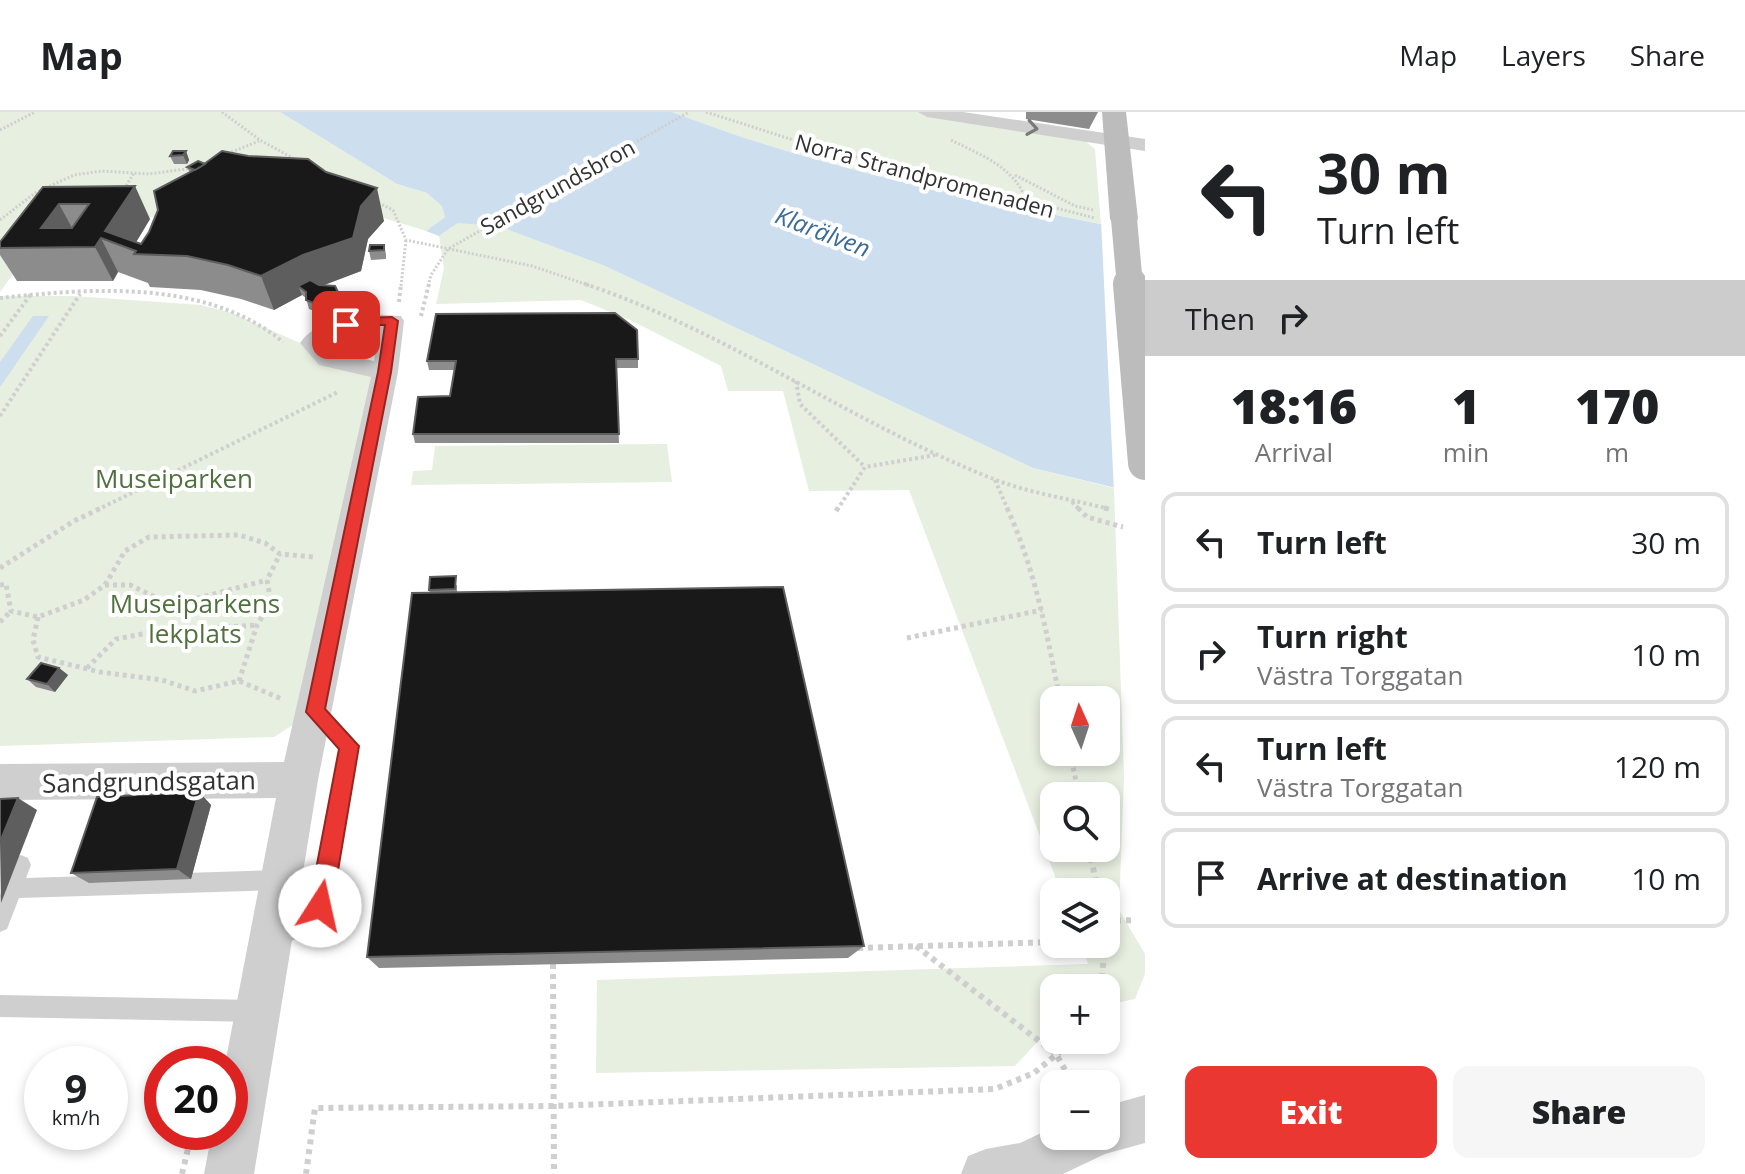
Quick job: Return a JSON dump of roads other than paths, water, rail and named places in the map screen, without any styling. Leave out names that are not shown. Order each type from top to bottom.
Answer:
[{"type":"street","points":[[927,112],[1145,145]]},
{"type":"street","points":[[1114,112],[1117,142],[1111,219],[1145,463]]},
{"type":"street","points":[[229,1174],[299,780],[299,706],[385,372],[392,321],[360,321],[312,343],[328,359],[385,372]]},
{"type":"street","name":"Sandgrundsgatan","points":[[0,782],[299,780]]},
{"type":"street","points":[[1120,1126],[1145,1119]]},
{"type":"street","points":[[986,1174],[1023,1167],[1060,1150]]},
{"type":"lane","points":[[270,941],[303,924],[320,906],[349,746],[299,706]]},
{"type":"lane","points":[[0,922],[21,865]]},
{"type":"lane","points":[[13,888],[281,880]]},
{"type":"lane","points":[[0,1006],[258,1011]]},
{"type":"water","name":"Klarälven","points":[[280,112],[672,112],[729,133],[846,168],[1145,233],[1145,495],[1033,468],[605,266],[498,226],[458,223],[439,236],[426,231],[445,217],[442,206],[427,193],[397,184]]},
{"type":"water","points":[[33,316],[49,316],[0,387],[0,362]]},
{"type":"park label","name":"Museiparken","points":[[174,478]]},
{"type":"park label","name":"Museiparkens lekplats","points":[[195,618]]}]
